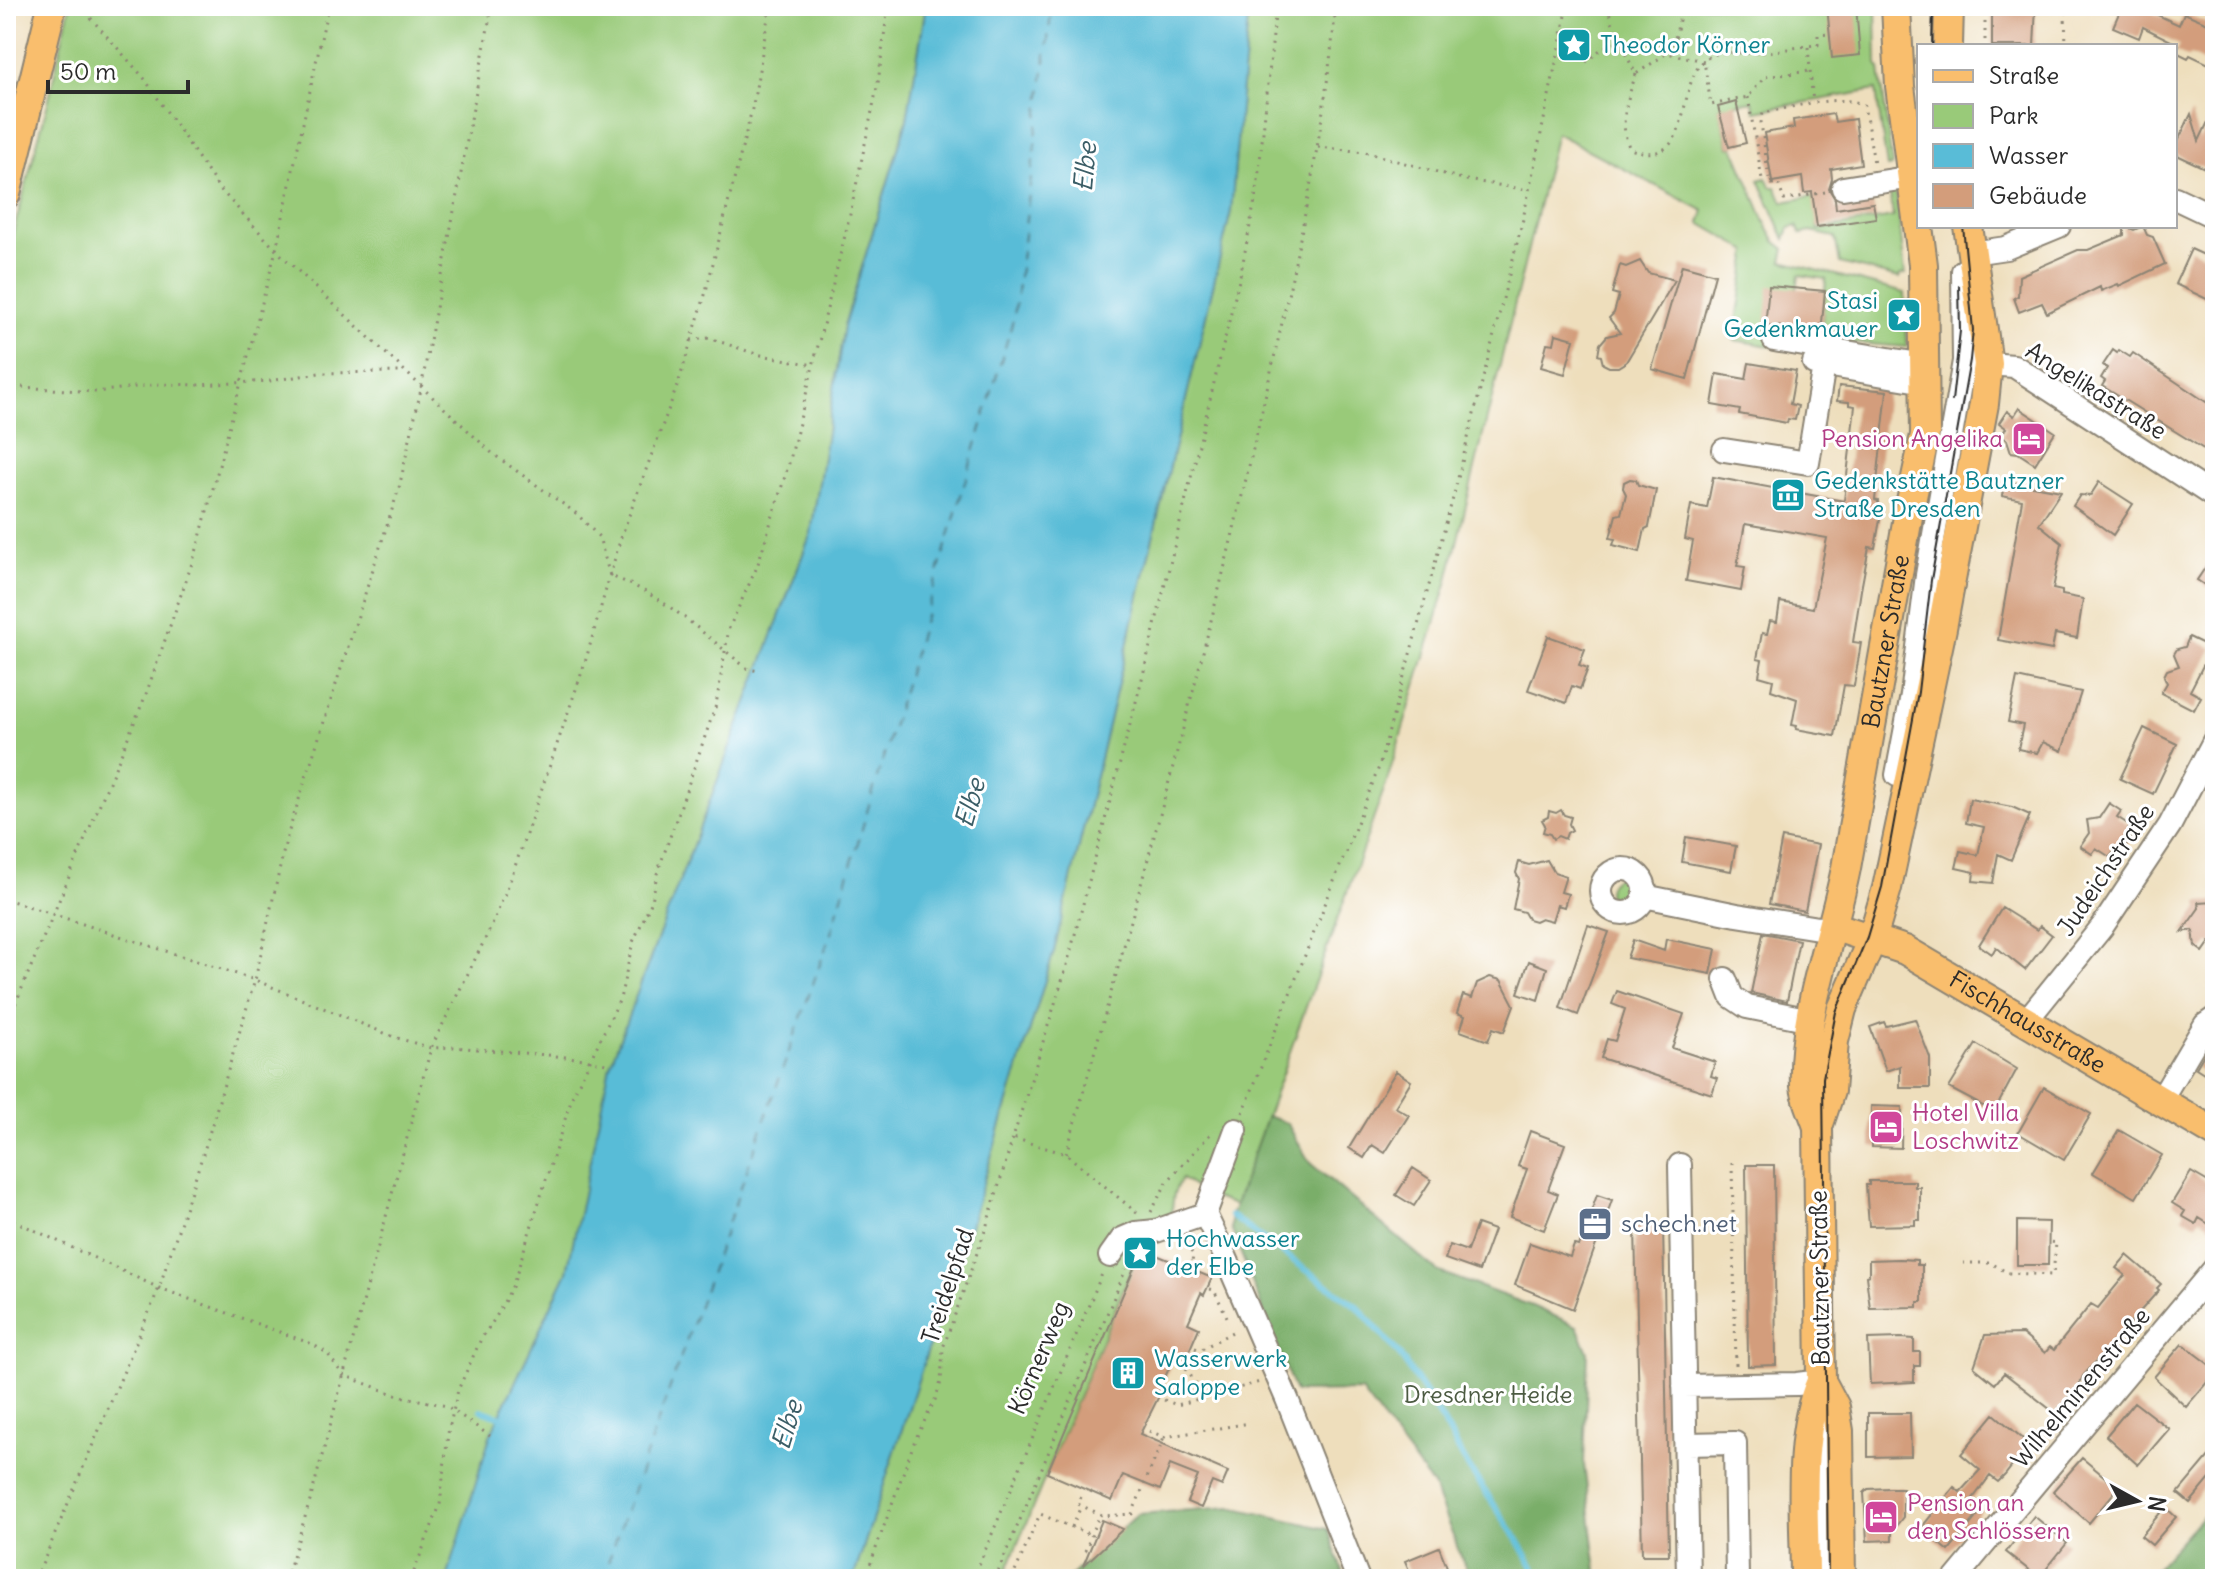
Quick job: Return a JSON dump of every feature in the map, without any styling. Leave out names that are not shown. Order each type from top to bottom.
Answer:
[{"type":"main road","points":[[7,189],[52,6]]},
{"type":"main road","name":"Bautzner Straße","points":[[1896,6],[1900,86],[1917,217]]},
{"type":"main road","points":[[1914,6],[1917,64]]},
{"type":"main road","points":[[1948,44],[1949,6]]},
{"type":"main road","name":"Bautzner Straße","points":[[1805,1579],[1806,1449],[1813,1399],[1821,1381],[1818,1127],[1805,1089],[1820,966],[1833,926],[1870,741],[1925,435],[1923,265],[1918,228]]},
{"type":"main road","points":[[1925,435],[1941,336],[1941,256],[1937,228]]},
{"type":"main road","name":"Bautzner Straße","points":[[1818,1127],[1830,1091],[1834,1041],[1842,1009],[1887,888],[1984,404],[1976,360],[1972,254]]},
{"type":"main road","name":"Fischhausstraße","points":[[1833,926],[1905,950],[2215,1133]]},
{"type":"main road","name":"Bautzner Straße","points":[[1821,1381],[1835,1407],[1839,1431],[1841,1579]]},
{"type":"street","points":[[1937,44],[1938,6]]},
{"type":"street","points":[[1843,188],[1912,177]]},
{"type":"street","points":[[2177,199],[2215,217]]},
{"type":"street","points":[[1867,937],[1912,695],[1927,575],[1976,360],[1958,228]]},
{"type":"street","points":[[1972,254],[2006,248],[2054,228]]},
{"type":"street","points":[[1774,340],[1925,373]]},
{"type":"street","name":"Angelikastraße","points":[[1976,360],[2014,366],[2215,497]]},
{"type":"street","points":[[1724,450],[1808,463],[1819,364],[1925,373]]},
{"type":"street","points":[[1909,511],[1927,575]]},
{"type":"street","points":[[1918,648],[1926,695]]},
{"type":"street","name":"Judeichstraße","points":[[2026,1021],[2102,927],[2170,825],[2215,739]]},
{"type":"street","points":[[1644,896],[1818,928],[1833,926]]},
{"type":"street","points":[[1725,979],[1732,997],[1747,1007],[1811,1020]]},
{"type":"street","points":[[2160,1101],[2205,1025],[2215,1018]]},
{"type":"street","points":[[1235,1120],[1205,1214],[1226,1258],[1269,1382],[1358,1579]]},
{"type":"street","points":[[1680,1165],[1688,1579]]},
{"type":"street","points":[[1110,1256],[1122,1239],[1205,1214]]},
{"type":"street","name":"Wilhelminenstraße","points":[[1955,1579],[2215,1268]]},
{"type":"street","points":[[1684,1386],[1821,1381],[1823,1579]]},
{"type":"street","points":[[1686,1444],[1735,1443],[1737,1579]]},
{"type":"path","points":[[80,6],[144,78],[218,187],[276,250],[493,454],[577,514],[599,537],[610,576]]},
{"type":"path","points":[[84,13],[162,12],[181,6]]},
{"type":"path","points":[[6,1026],[145,697],[197,549],[276,250],[328,6]]},
{"type":"path","points":[[36,1579],[159,1288],[209,1137],[255,980],[286,840],[399,488],[421,389],[492,6]]},
{"type":"path","points":[[286,1579],[310,1501],[431,1048],[493,923],[510,881],[691,340],[753,105],[770,6]]},
{"type":"path","points":[[411,1579],[440,1505],[452,1409],[458,1390],[481,1339],[513,1285],[572,1097],[620,999],[633,942],[652,901],[657,874],[716,705],[729,628],[757,567],[814,365],[875,97],[888,6]]},
{"type":"path","name":"Treidelpfad","points":[[865,1579],[915,1440],[941,1382],[943,1348],[986,1228],[1067,965],[1143,675],[1241,272],[1257,190],[1276,6]]},
{"type":"path","points":[[1066,1154],[1159,824],[1226,566],[1296,264],[1330,73],[1336,6]]},
{"type":"path","points":[[1013,1138],[1066,1154],[1146,1220],[1167,1182],[1213,1131],[1235,1120],[1379,767],[1453,498],[1529,190],[1568,6]]},
{"type":"path","points":[[1607,6],[1609,18],[1636,74]]},
{"type":"path","points":[[1672,54],[1682,6]]},
{"type":"path","points":[[2066,44],[2068,6]]},
{"type":"path","points":[[1985,44],[1985,8],[1997,10]]},
{"type":"path","points":[[2042,11],[2067,12]]},
{"type":"path","points":[[1704,61],[1667,53],[1636,74],[1625,109],[1623,133],[1630,149],[1643,153],[1656,151],[1668,146],[1679,134],[1687,93],[1704,61],[1713,55],[1818,45],[1818,35],[1830,34]]},
{"type":"path","points":[[1586,62],[1618,39]]},
{"type":"path","points":[[1807,46],[1813,103]]},
{"type":"path","points":[[1704,61],[1711,105],[1748,97],[1765,77],[1810,71]]},
{"type":"path","points":[[1748,97],[1762,179]]},
{"type":"path","points":[[1843,188],[1784,200],[1778,183],[1772,184],[1769,179],[1761,123],[1763,113],[1813,103],[1856,101],[1864,105],[1876,183]]},
{"type":"path","points":[[1317,147],[1365,152],[1466,180],[1529,190]]},
{"type":"path","points":[[691,340],[709,338],[756,354],[814,365]]},
{"type":"path","points":[[6,386],[96,392],[159,384],[241,383],[319,373],[404,372]]},
{"type":"path","points":[[610,576],[634,584],[667,603],[748,669],[759,671]]},
{"type":"path","points":[[6,899],[255,980],[394,1037],[431,1048],[454,1047],[590,1060],[610,1065]]},
{"type":"path","points":[[1732,1163],[1736,1374]]},
{"type":"path","points":[[6,1217],[159,1288],[312,1344],[327,1353],[343,1375],[396,1395],[447,1406],[490,1436]]},
{"type":"path","points":[[995,1579],[1141,1233]]},
{"type":"path","points":[[1963,1263],[1991,1263],[2008,1273],[2053,1275],[2056,1243],[2049,1242]]},
{"type":"path","points":[[1186,1245],[1193,1254],[1192,1264]]},
{"type":"path","name":"Körnerweg","points":[[973,1579],[1110,1256]]},
{"type":"path","points":[[1195,1348],[1200,1350],[1234,1331]]},
{"type":"path","points":[[1186,1369],[1205,1397]]},
{"type":"path","points":[[1164,1400],[1177,1405],[1269,1382]]},
{"type":"path","points":[[1149,1431],[1164,1437],[1250,1423]]},
{"type":"path","points":[[1081,1497],[1078,1504],[1100,1514],[1132,1514],[1164,1437]]},
{"type":"path","points":[[1148,1456],[1155,1459]]},
{"type":"path","points":[[1072,1527],[1081,1506]]},
{"type":"path","points":[[1012,1579],[1040,1514],[1091,1535]]},
{"type":"path","points":[[1085,1551],[1100,1514]]},
{"type":"green space","points":[[70,6],[926,6],[907,119],[844,326],[811,533],[610,1065],[567,1272],[490,1436],[447,1579],[6,1579],[6,259],[48,103]]},
{"type":"green space","points":[[1249,6],[1876,6],[1877,65],[1892,166],[1887,167],[1876,90],[1755,111],[1753,101],[1719,107],[1729,147],[1733,146],[1768,229],[1775,241],[1785,249],[1782,261],[1905,293],[1907,347],[1854,343],[1821,333],[1826,279],[1799,275],[1797,289],[1765,327],[1774,328],[1770,346],[1734,340],[1748,251],[1700,223],[1704,211],[1556,133],[1447,584],[1387,781],[1235,1205],[1206,1195],[1182,1179],[1175,1189],[1169,1217],[1152,1220],[1003,1579],[853,1579],[955,1275],[1054,951],[1231,211]]},
{"type":"green space","points":[[1766,178],[1771,187],[1776,187],[1783,202],[1815,196],[1818,230],[1893,217],[1889,185],[1895,184],[1905,274],[1899,278],[1840,263],[1835,237],[1811,232],[1801,234],[1797,226],[1789,228],[1785,239],[1759,180]]},
{"type":"green space","points":[[1623,876],[1634,880],[1638,891],[1634,902],[1623,906],[1612,902],[1608,891],[1612,880]]},
{"type":"green space","name":"Dresdner Heide","points":[[1267,1116],[1287,1123],[1310,1163],[1437,1271],[1577,1326],[1588,1352],[1584,1464],[1598,1579],[1506,1579],[1504,1574],[1490,1579],[1470,1579],[1433,1486],[1361,1391],[1295,1392],[1231,1228],[1231,1216]]},
{"type":"green space","points":[[2215,1502],[2215,1579],[2146,1579]]},
{"type":"green space","points":[[1231,1507],[1328,1529],[1345,1579],[1067,1579],[1138,1514]]},
{"type":"water","name":"Elbe","points":[[926,6],[1249,6],[1231,211],[1054,951],[955,1275],[853,1579],[447,1579],[490,1436],[567,1272],[610,1065],[811,533],[844,326],[907,120]]},
{"type":"building","points":[[1827,6],[1856,6],[1860,55],[1832,58]]},
{"type":"building","points":[[2000,6],[2036,6],[2034,44],[1992,44],[1992,15]]},
{"type":"building","points":[[2122,6],[2154,6],[2151,12],[2179,25],[2184,13],[2215,26],[2215,67],[2177,52],[2179,45],[2143,27],[2139,38],[2113,27]]},
{"type":"building","points":[[1736,102],[1746,143],[1729,147],[1718,107]]},
{"type":"building","points":[[2215,107],[2215,173],[2177,155],[2177,143],[2191,114],[2199,141]]},
{"type":"building","points":[[1833,114],[1835,122],[1855,119],[1861,164],[1831,169],[1829,189],[1836,209],[1873,203],[1876,218],[1817,227],[1812,192],[1804,193],[1802,177],[1772,182],[1764,133],[1794,128],[1793,120]]},
{"type":"building","points":[[2124,228],[2144,228],[2147,235],[2153,237],[2165,264],[2119,286],[2101,291],[2100,287],[2047,313],[2042,303],[2019,312],[2014,298],[2018,296],[2019,276],[2078,250],[2088,250],[2124,235]]},
{"type":"building","points":[[2191,249],[2215,260],[2215,303],[2175,284]]},
{"type":"building","points":[[1640,261],[1648,273],[1675,280],[1626,362],[1618,367],[1609,367],[1598,355],[1600,344],[1607,336],[1620,333],[1609,318],[1614,313],[1619,295],[1612,293],[1620,265],[1626,267]]},
{"type":"building","points":[[1682,265],[1715,274],[1687,379],[1652,369]]},
{"type":"building","points":[[1769,286],[1825,291],[1821,333],[1765,327]]},
{"type":"building","points":[[1556,334],[1574,339],[1565,374],[1541,367],[1547,343],[1554,344]]},
{"type":"building","points":[[2113,350],[2130,357],[2133,353],[2215,408],[2215,456],[2102,386],[2105,381],[2101,378],[2107,368],[2103,365]]},
{"type":"building","points":[[1749,363],[1796,371],[1790,404],[1798,406],[1795,420],[1788,419],[1787,423],[1739,414],[1740,410],[1712,405],[1717,374],[1746,379]]},
{"type":"building","points":[[1839,386],[1887,391],[1875,500],[1882,508],[1875,548],[1869,547],[1861,590],[1853,642],[1861,643],[1854,686],[1844,685],[1835,736],[1796,729],[1797,726],[1792,725],[1797,699],[1771,690],[1773,680],[1759,676],[1762,660],[1757,659],[1762,633],[1767,634],[1770,621],[1777,622],[1780,602],[1813,608],[1827,538],[1745,524],[1737,566],[1745,567],[1741,591],[1686,581],[1693,541],[1685,539],[1691,505],[1707,508],[1713,477],[1844,501],[1855,406],[1837,401]]},
{"type":"building","name":"Pension Angelika","points":[[2019,408],[2055,432],[2035,464],[2011,452],[2007,440],[2001,436],[2006,428],[1999,423],[2007,411],[2014,416]]},
{"type":"building","points":[[1636,480],[1638,485],[1656,490],[1649,527],[1645,529],[1640,552],[1613,545],[1615,539],[1610,538],[1626,494],[1624,482]]},
{"type":"building","points":[[2005,481],[2061,491],[2039,524],[2062,543],[2053,589],[2062,591],[2062,595],[2083,599],[2077,638],[2055,634],[2052,650],[1998,640],[2022,500],[2002,496]]},
{"type":"building","points":[[2099,482],[2133,504],[2113,535],[2073,506],[2080,495],[2090,496]]},
{"type":"building","points":[[2215,553],[2215,592],[2197,580]]},
{"type":"building","points":[[1548,636],[1585,649],[1579,665],[1588,668],[1580,689],[1572,686],[1566,703],[1528,690]]},
{"type":"building","points":[[2189,637],[2212,648],[2190,691],[2201,697],[2194,710],[2161,693],[2167,683],[2164,676],[2167,670],[2179,666],[2174,654],[2177,649],[2185,647]]},
{"type":"building","points":[[2017,678],[2081,692],[2062,751],[2043,742],[2037,753],[2018,749],[2023,725],[2008,722]]},
{"type":"building","points":[[2144,728],[2177,744],[2153,794],[2120,779]]},
{"type":"building","points":[[1970,799],[2012,807],[2030,815],[2011,860],[1998,854],[1993,883],[1973,881],[1974,872],[1956,868],[1960,851],[1978,855],[1984,827],[1966,823]]},
{"type":"building","points":[[2109,803],[2121,811],[2117,817],[2131,826],[2128,830],[2130,839],[2121,852],[2113,853],[2110,857],[2096,848],[2092,854],[2080,846],[2089,833],[2087,820],[2099,818]]},
{"type":"building","points":[[1561,810],[1571,817],[1569,824],[1572,830],[1565,839],[1558,836],[1553,839],[1543,832],[1545,825],[1542,820],[1548,817],[1549,811],[1556,813]]},
{"type":"building","points":[[1686,837],[1736,846],[1731,871],[1682,862]]},
{"type":"building","points":[[1782,838],[1818,845],[1805,911],[1769,904]]},
{"type":"building","points":[[1547,860],[1554,872],[1566,876],[1561,892],[1568,894],[1564,907],[1557,905],[1552,921],[1541,918],[1535,921],[1528,919],[1524,912],[1513,909],[1519,879],[1516,873],[1519,862],[1529,865]]},
{"type":"building","points":[[2215,901],[2215,946],[2210,942],[2203,952],[2195,946],[2193,930],[2182,932],[2199,908],[2198,902]]},
{"type":"building","points":[[2002,908],[2037,930],[2040,926],[2052,935],[2025,970],[1996,947],[1992,954],[1979,945]]},
{"type":"building","points":[[1588,925],[1609,932],[1578,1015],[1560,1008]]},
{"type":"building","points":[[1763,933],[1799,940],[1787,1001],[1751,993]]},
{"type":"building","points":[[1666,939],[1716,949],[1711,974],[1627,958],[1633,940],[1664,951]]},
{"type":"building","points":[[1529,961],[1547,968],[1538,1000],[1518,993]]},
{"type":"building","points":[[1490,977],[1501,980],[1514,1005],[1504,1032],[1493,1028],[1488,1041],[1460,1031],[1465,1016],[1457,1013],[1463,995],[1472,998],[1477,983]]},
{"type":"building","points":[[1617,991],[1684,1014],[1672,1048],[1715,1062],[1711,1076],[1717,1078],[1712,1094],[1601,1058],[1607,1039],[1615,1041],[1625,1009],[1612,1004]]},
{"type":"building","points":[[1915,1019],[1930,1058],[1930,1088],[1900,1088],[1900,1066],[1886,1071],[1870,1027],[1884,1022],[1886,1026]]},
{"type":"building","points":[[2215,1036],[2215,1080],[2196,1068]]},
{"type":"building","points":[[1976,1044],[2017,1069],[1994,1112],[1949,1088]]},
{"type":"building","points":[[1396,1071],[1411,1081],[1395,1107],[1409,1115],[1385,1153],[1372,1145],[1364,1158],[1349,1148]]},
{"type":"building","points":[[2044,1087],[2091,1114],[2064,1160],[2018,1133]]},
{"type":"building","name":"Hotel Villa Loschwitz","points":[[1871,1106],[1902,1107],[1901,1148],[1871,1147]]},
{"type":"building","points":[[2119,1130],[2162,1155],[2136,1198],[2093,1173]]},
{"type":"building","points":[[1530,1131],[1565,1144],[1548,1190],[1558,1194],[1544,1230],[1510,1217],[1527,1169],[1518,1166]]},
{"type":"building","points":[[1746,1165],[1774,1165],[1776,1365],[1748,1366]]},
{"type":"building","points":[[1413,1168],[1431,1180],[1414,1206],[1396,1195]]},
{"type":"building","points":[[2191,1172],[2215,1186],[2215,1228],[2199,1218],[2196,1224],[2182,1216],[2185,1211],[2172,1203]]},
{"type":"building","points":[[1869,1181],[1915,1181],[1915,1187],[1920,1187],[1920,1220],[1915,1220],[1915,1225],[1869,1226],[1866,1185]]},
{"type":"building","points":[[1597,1195],[1612,1200],[1573,1309],[1515,1285],[1530,1243],[1570,1257],[1574,1245],[1579,1246]]},
{"type":"building","points":[[2017,1221],[2049,1222],[2048,1265],[2017,1265]]},
{"type":"building","points":[[1477,1224],[1494,1230],[1479,1271],[1445,1259],[1450,1245],[1467,1251]]},
{"type":"building","points":[[1663,1225],[1669,1555],[1642,1555],[1635,1226]]},
{"type":"building","name":"Wasserwerk Saloppe","points":[[1142,1249],[1212,1278],[1204,1295],[1201,1293],[1188,1323],[1199,1328],[1186,1358],[1175,1354],[1162,1390],[1140,1434],[1228,1472],[1222,1486],[1212,1482],[1201,1508],[1187,1502],[1198,1476],[1170,1465],[1160,1490],[1123,1475],[1112,1501],[1047,1473]]},
{"type":"building","points":[[2127,1255],[2161,1284],[2157,1288],[2159,1290],[2083,1376],[2055,1413],[2004,1373],[1995,1384],[1974,1367],[1985,1335],[2022,1334],[2045,1353],[2050,1347],[2054,1350],[2091,1304],[2098,1308],[2125,1275],[2116,1268]]},
{"type":"building","points":[[1869,1260],[1917,1260],[1917,1265],[1922,1265],[1922,1302],[1918,1302],[1918,1307],[1870,1308],[1866,1276],[1869,1275]]},
{"type":"building","points":[[1868,1339],[1914,1339],[1914,1352],[1920,1352],[1920,1366],[1914,1366],[1914,1382],[1870,1384]]},
{"type":"building","points":[[2182,1344],[2215,1369],[2215,1373],[2186,1407],[2154,1377]]},
{"type":"building","points":[[2134,1402],[2169,1429],[2138,1465],[2106,1436]]},
{"type":"building","points":[[1868,1413],[1910,1413],[1911,1456],[1868,1457]]},
{"type":"building","points":[[1994,1414],[2029,1444],[1998,1482],[1990,1476],[1971,1501],[1982,1510],[1949,1551],[1921,1528],[1954,1487],[1960,1492],[1980,1470],[1961,1454]]},
{"type":"building","points":[[2215,1449],[2215,1473],[2190,1503],[2178,1493]]},
{"type":"building","points":[[2082,1458],[2118,1488],[2089,1523],[2053,1491]]},
{"type":"building","name":"Pension an den Schlössern","points":[[1903,1488],[1903,1517],[1892,1531],[1892,1540],[1867,1541],[1864,1493],[1868,1489]]},
{"type":"building","points":[[2165,1507],[2176,1517],[2152,1545],[2141,1536]]},
{"type":"building","points":[[2034,1516],[2067,1543],[2039,1578],[2006,1552]]},
{"type":"building","points":[[1102,1520],[1123,1529],[1083,1566]]},
{"type":"building","points":[[1439,1547],[1447,1567],[1413,1579],[1405,1561]]},
{"type":"waterway","points":[[1231,1216],[1358,1307],[1399,1354],[1540,1579]]},
{"type":"waterway","points":[[481,1410],[504,1418]]},
{"type":"ferry route","points":[[602,1579],[831,933],[1014,317],[1052,6]]},
{"type":"tram line","points":[[1932,44],[1933,6]]},
{"type":"tram line","points":[[1828,1579],[1823,1078],[1836,1012],[1867,937],[1882,887],[1918,692],[1931,580],[1973,330],[1963,228]]},
{"type":"tram line","points":[[1952,401],[1960,331],[1959,286]]},
{"type":"place","name":"Theodor Körner","points":[[1574,45]]},
{"type":"place","name":"Stasi Gedenkmauer","points":[[1904,315]]},
{"type":"place","name":"Pension Angelika","points":[[2029,439]]},
{"type":"place","name":"Gedenkstätte Bautzner Straße Dresden","points":[[1788,495]]},
{"type":"place","name":"Hotel Villa Loschwitz","points":[[1886,1127]]},
{"type":"place","name":"schech.net","points":[[1595,1224]]},
{"type":"place","name":"Hochwasser der Elbe","points":[[1140,1253]]},
{"type":"place","name":"Wasserwerk Saloppe","points":[[1128,1373]]},
{"type":"place","name":"Pension an den Schlössern","points":[[1881,1517]]}]
